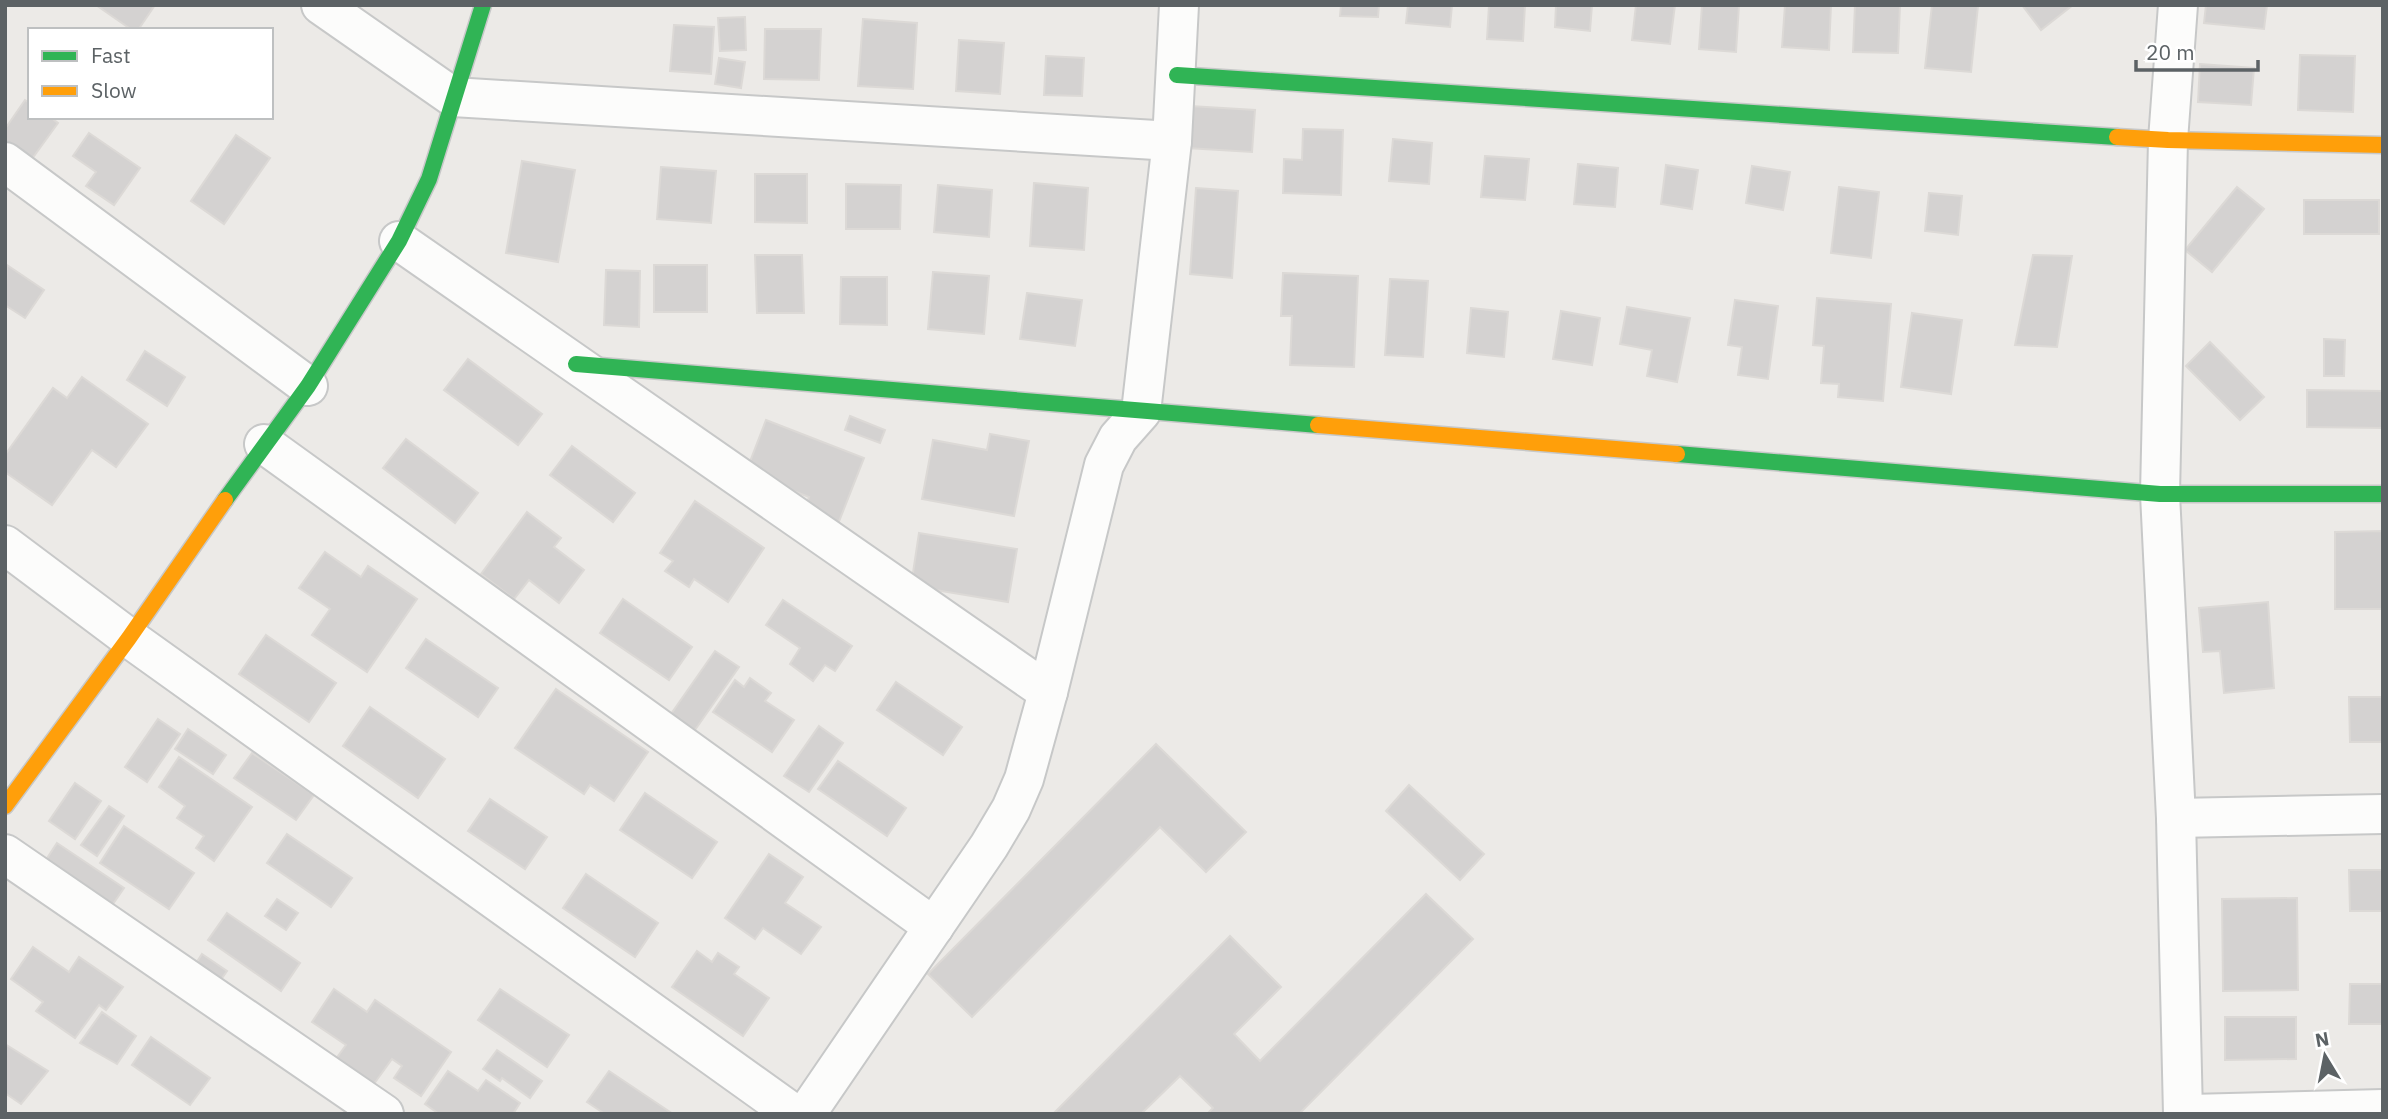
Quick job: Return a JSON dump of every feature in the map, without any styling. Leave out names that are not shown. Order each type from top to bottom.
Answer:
[{"type":"street","points":[[321,5],[453,97],[1172,141]]},
{"type":"street","points":[[5,806],[129,638],[307,386],[399,241],[429,178],[482,5]]},
{"type":"street","points":[[806,1114],[989,846],[1011,809],[1024,779],[1104,465],[1118,438],[1141,412],[1172,141],[1179,5]]},
{"type":"street","points":[[2178,5],[2168,140],[2160,494],[2176,818],[2183,1114]]},
{"type":"street","points":[[1177,75],[2168,140],[2383,145]]},
{"type":"street","points":[[5,162],[307,386]]},
{"type":"street","points":[[399,241],[1048,692]]},
{"type":"street","points":[[576,364],[2160,494],[2383,494]]},
{"type":"street","points":[[264,444],[934,927]]},
{"type":"street","points":[[5,545],[129,638],[794,1114]]},
{"type":"street","points":[[2176,818],[2383,814]]},
{"type":"street","points":[[5,854],[384,1114]]},
{"type":"street","points":[[2190,1114],[2383,1110]]},
{"type":"building","points":[[96,5],[155,5],[139,28],[129,28]]},
{"type":"building","points":[[1341,5],[1379,5],[1378,17],[1340,16]]},
{"type":"building","points":[[1408,5],[1452,5],[1450,27],[1406,23]]},
{"type":"building","points":[[1489,5],[1525,5],[1523,41],[1487,39]]},
{"type":"building","points":[[1556,5],[1592,5],[1590,31],[1555,27]]},
{"type":"building","points":[[1636,5],[1675,5],[1670,44],[1632,40]]},
{"type":"building","points":[[1702,5],[1739,5],[1736,52],[1699,49]]},
{"type":"building","points":[[1785,5],[1831,5],[1829,50],[1782,47]]},
{"type":"building","points":[[1855,5],[1900,5],[1898,53],[1853,52]]},
{"type":"building","points":[[1932,5],[1978,6],[1971,72],[1925,68]]},
{"type":"building","points":[[2022,5],[2073,5],[2041,30]]},
{"type":"building","points":[[2206,5],[2267,5],[2264,29],[2204,23]]},
{"type":"building","points":[[745,17],[746,50],[720,51],[718,18]]},
{"type":"building","points":[[863,19],[917,23],[913,89],[858,86]]},
{"type":"building","points":[[674,25],[714,27],[711,74],[670,71]]},
{"type":"building","points":[[765,29],[821,29],[819,80],[764,79]]},
{"type":"building","points":[[959,40],[1004,43],[1000,94],[956,91]]},
{"type":"building","points":[[2300,55],[2355,56],[2353,112],[2298,110]]},
{"type":"building","points":[[1046,56],[1084,58],[1082,96],[1044,95]]},
{"type":"building","points":[[719,58],[745,62],[741,88],[715,84]]},
{"type":"building","points":[[2200,64],[2254,68],[2251,105],[2198,102]]},
{"type":"building","points":[[25,100],[28,102],[28,119],[53,119],[58,123],[26,167],[5,152],[5,129]]},
{"type":"building","points":[[1190,106],[1255,110],[1252,152],[1187,148]]},
{"type":"building","points":[[1303,129],[1343,130],[1341,195],[1283,193],[1284,159],[1302,160]]},
{"type":"building","points":[[89,133],[140,168],[114,205],[86,186],[96,172],[73,156]]},
{"type":"building","points":[[236,135],[270,158],[224,224],[191,201]]},
{"type":"building","points":[[1393,139],[1432,143],[1429,184],[1389,181]]},
{"type":"building","points":[[1485,156],[1529,159],[1525,200],[1481,197]]},
{"type":"building","points":[[522,161],[575,170],[558,262],[506,253]]},
{"type":"building","points":[[1578,164],[1618,168],[1615,207],[1574,204]]},
{"type":"building","points":[[1666,165],[1698,170],[1692,209],[1661,204]]},
{"type":"building","points":[[1752,166],[1790,172],[1783,210],[1746,203]]},
{"type":"building","points":[[661,167],[716,171],[711,223],[657,219]]},
{"type":"building","points":[[755,174],[807,174],[807,223],[755,222]]},
{"type":"building","points":[[1034,183],[1088,188],[1084,250],[1030,246]]},
{"type":"building","points":[[846,184],[901,185],[900,229],[846,229]]},
{"type":"building","points":[[938,185],[992,190],[989,237],[934,232]]},
{"type":"building","points":[[1839,187],[1879,192],[1871,258],[1831,253]]},
{"type":"building","points":[[2237,187],[2264,209],[2212,272],[2185,250]]},
{"type":"building","points":[[1196,188],[1238,191],[1232,278],[1190,274]]},
{"type":"building","points":[[1929,193],[1962,196],[1958,235],[1925,231]]},
{"type":"building","points":[[2304,200],[2379,200],[2379,234],[2304,234]]},
{"type":"building","points":[[755,255],[802,255],[804,313],[757,313]]},
{"type":"building","points":[[2033,255],[2072,256],[2057,347],[2015,345]]},
{"type":"building","points":[[7,265],[44,290],[25,318],[5,305]]},
{"type":"building","points":[[654,265],[707,265],[707,312],[654,312]]},
{"type":"building","points":[[606,270],[640,271],[639,327],[604,325]]},
{"type":"building","points":[[933,272],[989,276],[984,334],[928,329]]},
{"type":"building","points":[[1283,273],[1358,276],[1354,367],[1290,365],[1292,316],[1281,316]]},
{"type":"building","points":[[841,277],[887,277],[887,325],[840,324]]},
{"type":"building","points":[[1390,279],[1428,281],[1423,357],[1385,355]]},
{"type":"building","points":[[1027,293],[1082,300],[1075,346],[1020,339]]},
{"type":"building","points":[[1817,298],[1891,304],[1883,401],[1838,397],[1839,384],[1821,383],[1824,346],[1813,345]]},
{"type":"building","points":[[1735,300],[1778,306],[1768,379],[1738,375],[1742,347],[1728,345]]},
{"type":"building","points":[[1627,307],[1690,318],[1677,382],[1647,376],[1652,350],[1620,344]]},
{"type":"building","points":[[1471,308],[1508,312],[1504,357],[1467,353]]},
{"type":"building","points":[[1561,311],[1600,318],[1592,365],[1553,359]]},
{"type":"building","points":[[1912,313],[1962,320],[1951,394],[1901,387]]},
{"type":"building","points":[[2324,339],[2345,340],[2344,376],[2324,376]]},
{"type":"building","points":[[2210,342],[2264,397],[2240,420],[2186,366]]},
{"type":"building","points":[[145,351],[185,377],[167,406],[127,380]]},
{"type":"building","points":[[468,359],[542,414],[518,445],[444,390]]},
{"type":"building","points":[[82,377],[148,424],[116,467],[92,450],[52,505],[5,472],[5,455],[53,388],[67,398]]},
{"type":"building","points":[[2307,390],[2383,391],[2383,428],[2307,427]]},
{"type":"building","points":[[850,416],[885,430],[880,443],[845,430]]},
{"type":"building","points":[[766,420],[864,458],[838,524],[804,511],[809,497],[746,472]]},
{"type":"building","points":[[990,434],[1029,441],[1014,516],[922,499],[933,440],[987,450]]},
{"type":"building","points":[[406,439],[478,493],[455,523],[383,468]]},
{"type":"building","points":[[572,446],[635,493],[613,522],[550,475]]},
{"type":"building","points":[[695,501],[764,548],[728,602],[694,579],[689,587],[665,571],[673,561],[660,553]]},
{"type":"building","points":[[527,512],[561,538],[554,547],[584,570],[559,603],[529,580],[514,599],[481,574]]},
{"type":"building","points":[[2383,531],[2383,609],[2335,609],[2335,532]]},
{"type":"building","points":[[919,533],[1017,549],[1008,602],[911,586]]},
{"type":"building","points":[[325,552],[361,577],[368,566],[417,599],[367,672],[312,635],[330,609],[299,588]]},
{"type":"building","points":[[623,599],[692,647],[669,680],[600,633]]},
{"type":"building","points":[[783,600],[852,646],[835,671],[825,665],[813,681],[790,664],[800,648],[766,625]]},
{"type":"building","points":[[2268,602],[2274,688],[2224,693],[2220,651],[2203,652],[2199,608]]},
{"type":"building","points":[[266,635],[336,683],[309,722],[239,674]]},
{"type":"building","points":[[426,639],[498,688],[478,717],[406,668]]},
{"type":"building","points":[[715,651],[739,667],[695,730],[671,714]]},
{"type":"building","points":[[750,678],[771,693],[765,701],[794,720],[772,752],[713,712],[735,680],[744,687]]},
{"type":"building","points":[[896,682],[962,727],[943,755],[877,710]]},
{"type":"building","points":[[556,689],[648,752],[614,801],[590,785],[584,794],[515,748]]},
{"type":"building","points":[[2349,697],[2383,697],[2383,742],[2350,742]]},
{"type":"building","points":[[370,707],[445,759],[418,798],[343,746]]},
{"type":"building","points":[[158,719],[180,734],[147,782],[125,767]]},
{"type":"building","points":[[819,726],[843,743],[809,792],[784,776]]},
{"type":"building","points":[[188,729],[226,755],[213,774],[175,749]]},
{"type":"building","points":[[1156,744],[1246,832],[1206,872],[1160,827],[972,1017],[928,974]]},
{"type":"building","points":[[252,753],[314,795],[296,820],[234,778]]},
{"type":"building","points":[[179,757],[252,807],[214,861],[196,848],[204,836],[177,818],[185,806],[159,787]]},
{"type":"building","points":[[838,761],[906,808],[887,836],[818,789]]},
{"type":"building","points":[[75,783],[101,801],[75,839],[49,821]]},
{"type":"building","points":[[1409,785],[1484,854],[1460,880],[1386,811]]},
{"type":"building","points":[[645,793],[717,842],[692,878],[620,830]]},
{"type":"building","points":[[490,799],[547,837],[525,869],[468,831]]},
{"type":"building","points":[[109,806],[124,816],[97,856],[81,845]]},
{"type":"building","points":[[124,826],[194,873],[169,909],[100,863]]},
{"type":"building","points":[[287,834],[352,878],[331,907],[267,863]]},
{"type":"building","points":[[57,843],[124,888],[106,914],[40,869]]},
{"type":"building","points":[[769,854],[803,877],[785,903],[821,927],[801,954],[763,928],[755,939],[725,918]]},
{"type":"building","points":[[2349,870],[2383,870],[2383,911],[2350,911]]},
{"type":"building","points":[[586,874],[658,923],[635,957],[563,908]]},
{"type":"building","points":[[1426,894],[1473,939],[1299,1114],[1207,1114],[1213,1108],[1180,1076],[1141,1114],[1053,1114],[1230,936],[1281,987],[1234,1034],[1260,1061]]},
{"type":"building","points":[[2297,898],[2298,990],[2223,991],[2222,899]]},
{"type":"building","points":[[277,899],[298,913],[286,930],[265,916]]},
{"type":"building","points":[[227,913],[300,963],[281,991],[208,940]]},
{"type":"building","points":[[33,947],[69,972],[79,957],[123,987],[106,1010],[99,1005],[75,1038],[36,1011],[43,1002],[11,979]]},
{"type":"building","points":[[697,951],[712,962],[718,953],[739,967],[734,974],[769,998],[743,1036],[672,987]]},
{"type":"building","points":[[202,954],[227,971],[215,988],[191,971]]},
{"type":"building","points":[[2350,984],[2383,984],[2383,1024],[2349,1024]]},
{"type":"building","points":[[334,989],[367,1012],[375,1000],[451,1052],[421,1096],[394,1078],[402,1066],[392,1059],[371,1088],[333,1063],[346,1045],[312,1022]]},
{"type":"building","points":[[500,989],[569,1035],[547,1067],[478,1020]]},
{"type":"building","points":[[102,1012],[136,1036],[117,1064],[80,1043]]},
{"type":"building","points":[[2225,1017],[2296,1017],[2296,1059],[2225,1060]]},
{"type":"building","points":[[151,1037],[210,1078],[190,1105],[132,1065]]},
{"type":"building","points":[[5,1044],[48,1071],[21,1104],[5,1093]]},
{"type":"building","points":[[497,1050],[542,1081],[530,1098],[502,1078],[500,1081],[483,1069]]},
{"type":"building","points":[[448,1071],[478,1091],[486,1080],[520,1103],[513,1114],[439,1114],[425,1104]]},
{"type":"building","points":[[609,1071],[673,1114],[605,1114],[587,1102]]},
{"type":"traffic: fast","points":[[225,500],[308,386],[399,241],[429,179],[483,5]]},
{"type":"traffic: fast","points":[[1177,75],[2117,137]]},
{"type":"traffic: fast","points":[[576,364],[1318,425]]},
{"type":"traffic: fast","points":[[1677,454],[2160,494],[2383,494]]},
{"type":"traffic: slow","points":[[2117,137],[2383,145]]},
{"type":"traffic: slow","points":[[1318,425],[1677,454]]},
{"type":"traffic: slow","points":[[5,806],[129,638],[225,500]]}]
